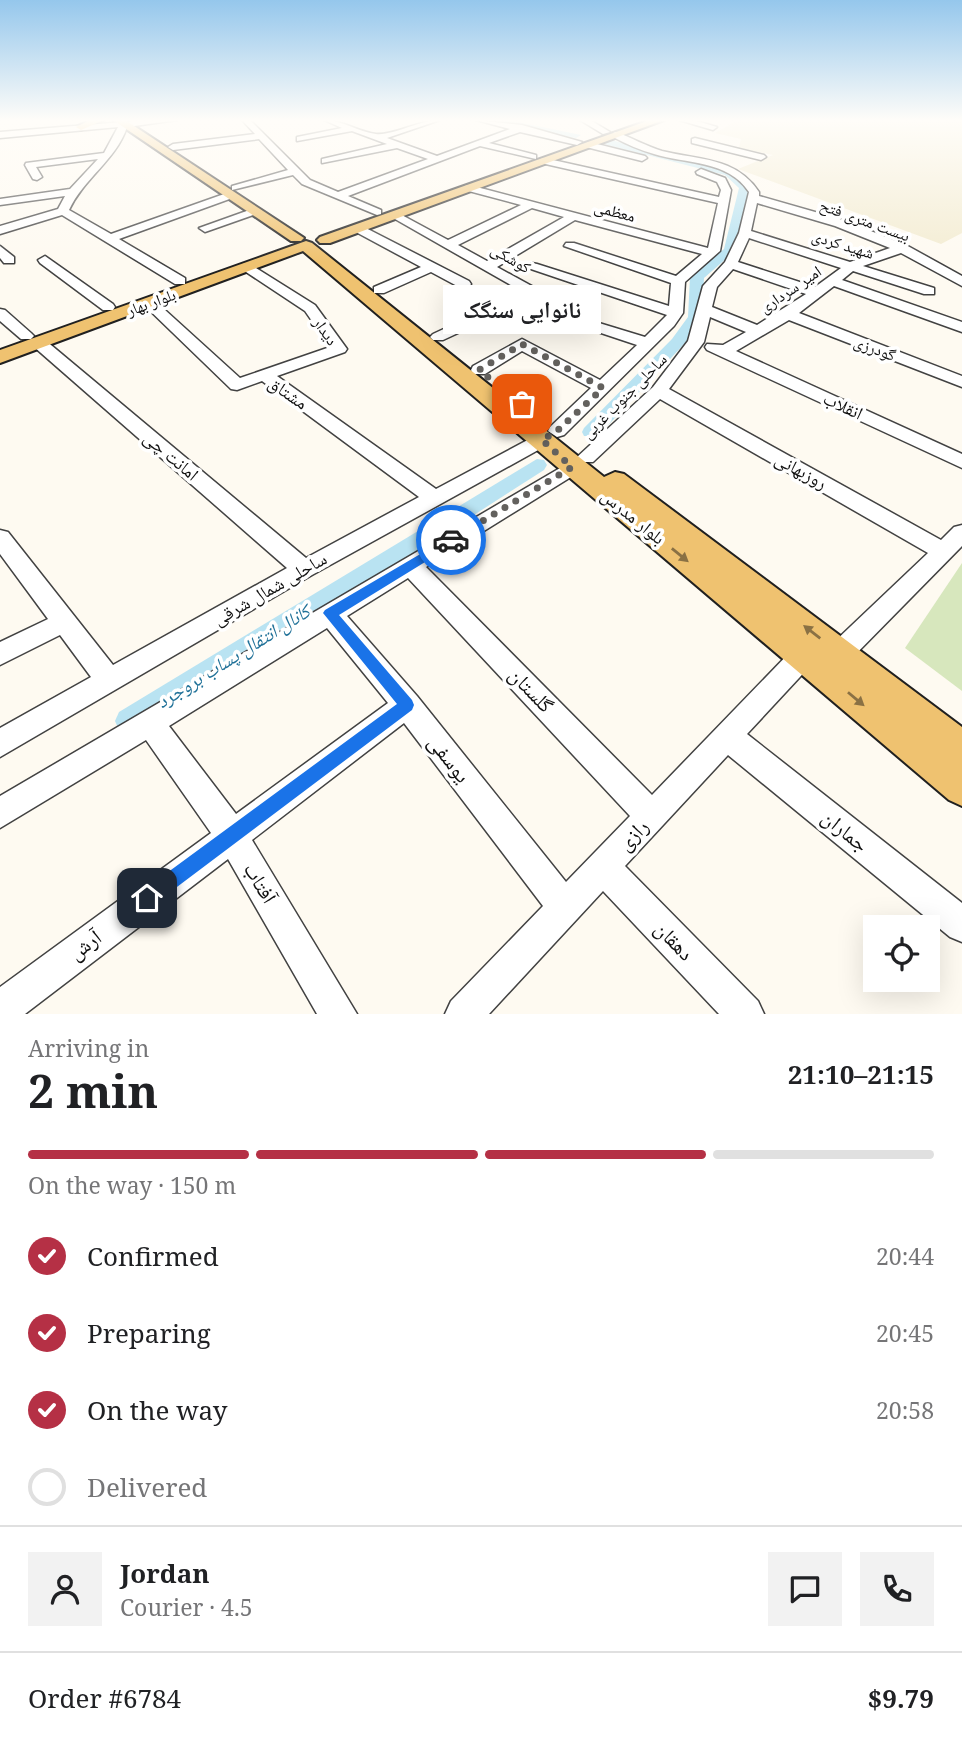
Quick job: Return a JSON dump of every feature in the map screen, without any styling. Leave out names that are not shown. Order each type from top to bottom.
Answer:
[{"type":"main road","points":[[197,167],[308,241]]},
{"type":"main road","points":[[201,167],[255,211],[308,241]]},
{"type":"main road","points":[[352,225],[377,212],[514,167]]},
{"type":"main road","points":[[352,225],[394,215],[520,167]]},
{"type":"main road","name":"بلوار بهار","points":[[0,345],[32,340],[149,303],[243,264],[352,225]]},
{"type":"main road","name":"بلوار مدرس","points":[[308,241],[379,290],[479,370],[579,463],[803,656],[962,787]]},
{"type":"main road","name":"بلوار مدرس","points":[[308,241],[550,435]]},
{"type":"main road","name":"بلوار بهار","points":[[0,357],[108,307],[180,281],[243,264]]},
{"type":"main road","name":"بلوار مدرس","points":[[579,463],[840,653],[962,749]]},
{"type":"street","points":[[31,167],[32,177],[94,168]]},
{"type":"street","points":[[292,167],[306,182],[377,212]]},
{"type":"street","points":[[339,195],[410,167]]},
{"type":"street","points":[[574,167],[723,201]]},
{"type":"street","points":[[676,313],[678,281],[712,253],[726,190],[723,183],[711,175],[679,167]]},
{"type":"street","points":[[720,167],[740,175],[751,186],[753,198]]},
{"type":"street","points":[[64,212],[70,192],[94,168]]},
{"type":"street","points":[[109,239],[233,191],[295,171]]},
{"type":"street","points":[[595,182],[607,175]]},
{"type":"street","points":[[487,182],[536,201]]},
{"type":"street","name":"معظمی","points":[[469,188],[536,201],[574,216],[618,257],[712,253]]},
{"type":"street","points":[[0,202],[70,192]]},
{"type":"street","name":"بیست متری فتح","points":[[753,198],[839,223],[902,248],[962,282]]},
{"type":"street","name":"ساحلی جنوب غربی","points":[[0,813],[579,463],[659,391],[696,342],[710,286],[731,264],[757,222],[753,198]]},
{"type":"street","points":[[450,244],[536,201]]},
{"type":"street","points":[[205,228],[255,211]]},
{"type":"street","points":[[0,230],[64,212],[180,281]]},
{"type":"street","points":[[757,222],[800,213]]},
{"type":"street","name":"کوشکی","points":[[394,215],[427,226],[450,244],[594,326],[650,344]]},
{"type":"street","points":[[489,266],[574,216]]},
{"type":"street","name":"شهید کردی","points":[[757,222],[853,265],[929,291]]},
{"type":"street","points":[[352,225],[464,284]]},
{"type":"street","points":[[531,267],[618,257],[671,228]]},
{"type":"street","points":[[570,246],[618,257],[678,281]]},
{"type":"street","name":"امیر سرداری","points":[[724,351],[788,314],[853,265],[902,248]]},
{"type":"street","points":[[618,257],[676,313]]},
{"type":"street","points":[[45,260],[108,307]]},
{"type":"street","name":"دیدار","points":[[243,264],[310,308],[339,349],[264,376]]},
{"type":"street","points":[[731,264],[818,292]]},
{"type":"street","points":[[379,290],[432,267]]},
{"type":"street","points":[[833,281],[962,327]]},
{"type":"street","points":[[438,337],[534,292]]},
{"type":"street","name":"مشتاق","points":[[149,303],[237,385],[264,376],[433,497]]},
{"type":"street","points":[[704,309],[758,331]]},
{"type":"street","name":"امانت چی","points":[[0,313],[304,569]]},
{"type":"street","name":"ساحلی شمال شرقی","points":[[0,743],[304,569],[550,435],[650,344],[676,313]]},
{"type":"street","name":"گودرزی","points":[[788,314],[962,382]]},
{"type":"street","points":[[696,342],[724,351]]},
{"type":"street","points":[[479,370],[522,344],[603,388]]},
{"type":"street","name":"انقلاب","points":[[724,351],[962,462]]},
{"type":"street","name":"روزبهانی","points":[[659,391],[955,545]]},
{"type":"street","points":[[0,538],[109,680]]},
{"type":"street","points":[[840,653],[955,545]]},
{"type":"street","name":"گلستان","points":[[410,565],[651,816]]},
{"type":"street","name":"یوسفی","points":[[330,613],[407,705],[565,907]]},
{"type":"street","points":[[0,654],[64,622]]},
{"type":"street","name":"رازی","points":[[464,1014],[803,656]]},
{"type":"street","name":"آرش","points":[[0,1010],[231,834],[407,705]]},
{"type":"street","name":"آفتاب","points":[[150,722],[231,834],[338,1014]]},
{"type":"street","name":"جماران","points":[[727,736],[962,925]]},
{"type":"street","name":"دهقان","points":[[603,867],[746,1014]]},
{"type":"shaded area","points":[[962,167],[962,233],[941,244],[738,169]]},
{"type":"green space","points":[[962,563],[962,691],[905,648]]},
{"type":"waterway","name":"کانال انتقال پساب بروجرد","points":[[591,432],[678,342],[695,317],[697,277],[730,250],[744,188],[739,180],[729,173],[707,167]]},
{"type":"waterway","name":"کانال انتقال پساب بروجرد","points":[[129,721],[537,465]]},
{"type":"way so far","points":[[451,540],[572,467],[542,440],[557,431],[603,388],[522,344],[479,370],[522,404]]},
{"type":"place","name":"نانوایی سنگک","points":[[522,404]]},
{"type":"route","points":[[147,898],[407,705],[330,613],[451,540]]}]
